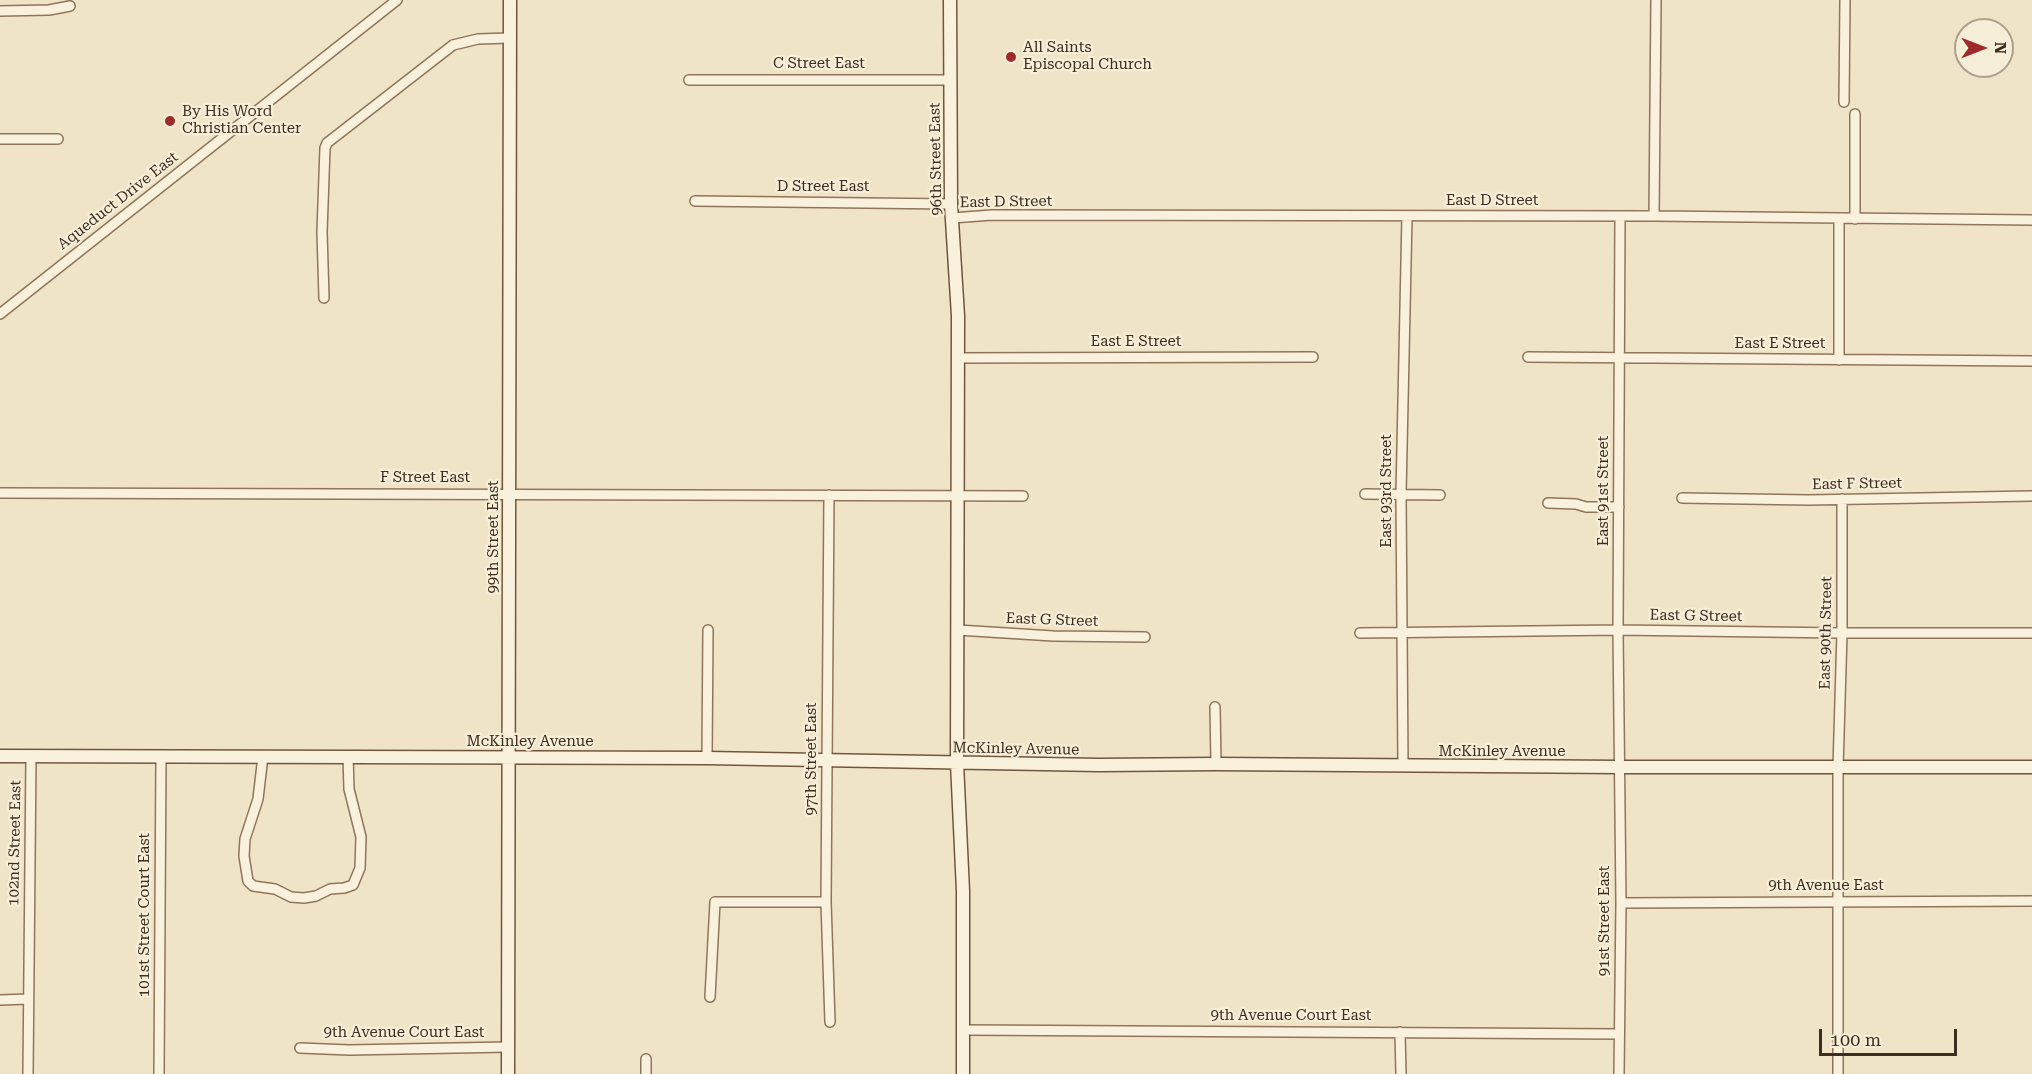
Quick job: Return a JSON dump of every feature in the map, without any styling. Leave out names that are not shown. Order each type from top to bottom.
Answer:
[{"type":"street","name":"Aqueduct Drive East","points":[[0,314],[397,0]]},
{"type":"street","name":"99th Street East","points":[[508,1074],[510,0]]},
{"type":"street","name":"96th Street East","points":[[950,0],[951,204],[958,316],[957,763],[963,891],[963,1074]]},
{"type":"street","points":[[1654,216],[1656,0]]},
{"type":"street","points":[[1844,102],[1845,0]]},
{"type":"street","points":[[0,11],[49,10],[70,6]]},
{"type":"street","points":[[324,298],[322,232],[327,143],[453,45],[478,39],[509,38]]},
{"type":"street","name":"C Street East","points":[[689,80],[950,80]]},
{"type":"street","points":[[1855,114],[1855,219]]},
{"type":"street","points":[[0,139],[58,139]]},
{"type":"street","name":"D Street East","points":[[696,201],[951,204]]},
{"type":"street","name":"East D Street","points":[[952,218],[992,215],[1654,216],[2032,220]]},
{"type":"street","name":"East 93rd Street","points":[[1403,766],[1401,494],[1407,216]]},
{"type":"street","name":"East 91st Street","points":[[1620,216],[1618,630],[1620,767]]},
{"type":"street","points":[[1839,219],[1839,360]]},
{"type":"street","points":[[0,301],[11,305]]},
{"type":"street","name":"East E Street","points":[[958,358],[1313,357]]},
{"type":"street","name":"East E Street","points":[[1528,357],[2032,361]]},
{"type":"street","name":"F Street East","points":[[0,493],[958,496]]},
{"type":"street","points":[[1365,494],[1440,495]]},
{"type":"street","name":"97th Street East","points":[[829,495],[825,902],[830,1022]]},
{"type":"street","points":[[958,496],[1023,496]]},
{"type":"street","name":"East F Street","points":[[1682,498],[1842,499],[2032,496]]},
{"type":"street","name":"East 90th Street","points":[[1838,1074],[1838,768],[1842,633],[1842,499]]},
{"type":"street","points":[[1548,503],[1576,504],[1586,507],[1619,507]]},
{"type":"street","points":[[707,758],[708,630]]},
{"type":"street","name":"East G Street","points":[[958,630],[1043,635],[1145,637]]},
{"type":"street","name":"East G Street","points":[[1360,633],[1618,630],[2032,633]]},
{"type":"street","points":[[1215,707],[1216,764]]},
{"type":"street","name":"McKinley Avenue","points":[[0,756],[707,758],[957,763],[1403,766],[2032,767]]},
{"type":"street","name":"102nd Street East","points":[[28,1074],[31,756]]},
{"type":"street","name":"101st Street Court East","points":[[159,1074],[161,756]]},
{"type":"street","points":[[263,756],[261,785],[245,839],[244,856],[248,880],[253,886],[275,889],[291,897],[316,896],[330,889],[353,885],[360,868],[361,837],[349,789],[348,756]]},
{"type":"street","name":"91st Street East","points":[[1619,1074],[1620,767]]},
{"type":"street","name":"9th Avenue East","points":[[1621,903],[2032,901]]},
{"type":"street","points":[[710,997],[716,902],[825,902]]},
{"type":"street","points":[[0,1000],[28,999]]},
{"type":"street","name":"9th Avenue Court East","points":[[964,1030],[1619,1034]]},
{"type":"street","points":[[1400,1032],[1401,1074]]},
{"type":"street","name":"9th Avenue Court East","points":[[300,1048],[349,1050],[508,1047]]},
{"type":"street","points":[[646,1059],[646,1074]]},
{"type":"place","name":"All Saints Episcopal Church","points":[[1011,57]]},
{"type":"place","name":"By His Word Christian Center","points":[[170,121]]}]
